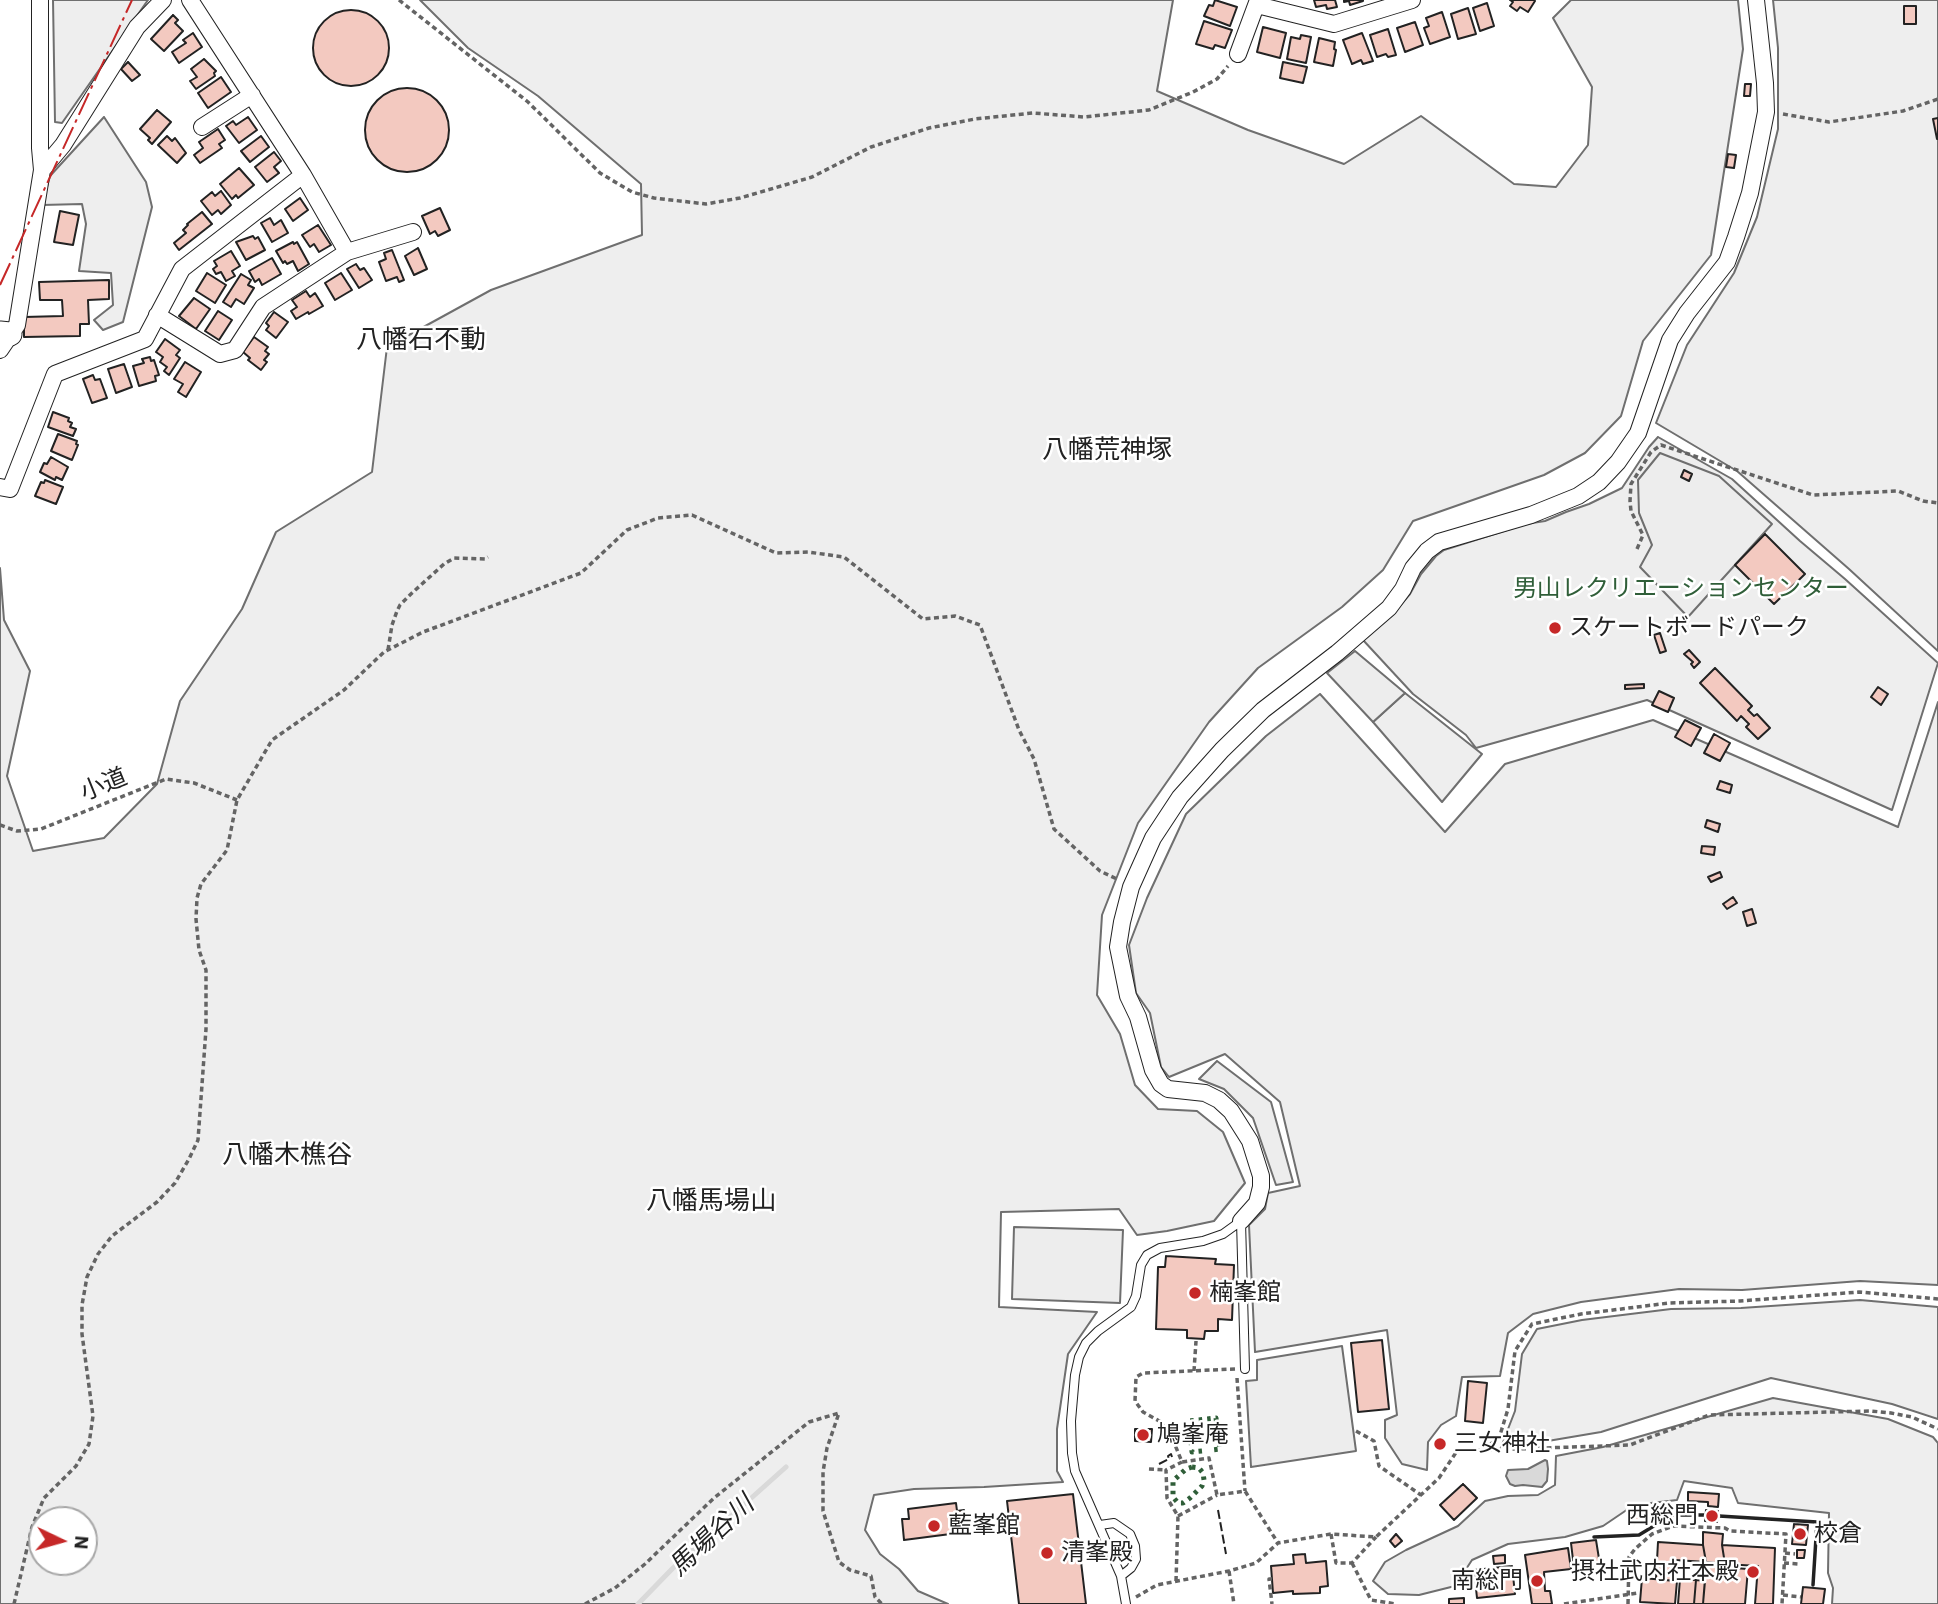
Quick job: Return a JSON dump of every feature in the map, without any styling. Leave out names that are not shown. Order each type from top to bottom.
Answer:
[{"type":"street","points":[[3,339],[17,325],[42,170],[40,0]]},
{"type":"street","points":[[42,170],[62,145],[137,26],[163,0]]},
{"type":"street","points":[[190,0],[303,175],[347,252]]},
{"type":"street","points":[[1238,54],[1257,2],[1334,24],[1412,0]]},
{"type":"street","points":[[1241,1221],[1257,1203],[1261,1187],[1261,1176],[1250,1141],[1231,1111],[1219,1101],[1205,1093],[1168,1088],[1160,1084],[1153,1070],[1138,1017],[1128,996],[1118,947],[1131,887],[1153,838],[1180,797],[1263,710],[1389,608],[1403,589],[1413,568],[1427,551],[1439,542],[1531,515],[1578,496],[1598,482],[1618,462],[1638,433],[1670,340],[1687,313],[1727,262],[1749,193],[1766,112],[1756,0]]},
{"type":"street","points":[[202,127],[252,95]]},
{"type":"street","points":[[0,487],[10,489],[55,374],[145,339],[181,269],[303,175]]},
{"type":"street","points":[[157,315],[220,354],[235,350],[263,307],[347,252],[413,232]]},
{"type":"lane","points":[[1241,1221],[1241,1369]]},
{"type":"lane","points":[[1126,1604],[1121,1576],[1075,1471],[1072,1453],[1073,1397],[1079,1357],[1098,1331],[1131,1307],[1136,1296],[1141,1265],[1147,1255],[1160,1248],[1203,1241],[1223,1234],[1241,1221]]},
{"type":"lane","points":[[1100,1525],[1114,1523],[1130,1534],[1136,1546],[1136,1559],[1131,1568],[1121,1576]]},
{"type":"path","points":[[399,0],[528,102],[600,173],[632,192],[654,198],[706,204],[740,198],[812,177],[871,148],[929,128],[975,119],[1033,113],[1084,117],[1149,110],[1217,79],[1238,54]]},
{"type":"path","points":[[1766,112],[1829,122],[1903,111],[1938,99]]},
{"type":"path","points":[[1637,549],[1643,535],[1632,511],[1631,484],[1651,452],[1661,445],[1813,495],[1898,491],[1923,501],[1938,503]]},
{"type":"path","points":[[14,1604],[32,1527],[44,1498],[76,1466],[89,1444],[93,1416],[82,1334],[82,1305],[87,1277],[98,1254],[112,1236],[157,1202],[175,1183],[198,1140],[206,1020],[206,970],[196,919],[201,884],[228,850],[237,800],[272,740],[344,690],[388,650],[423,632],[581,573],[627,530],[658,518],[692,515],[776,553],[808,552],[844,557],[923,619],[955,616],[980,625],[1019,730],[1034,759],[1054,829],[1100,871],[1131,887]]},
{"type":"path","points":[[388,650],[397,611],[412,593],[454,558],[488,557]]},
{"type":"path","name":"小道","points":[[0,825],[17,831],[41,830],[166,779],[194,783],[237,800]]},
{"type":"path","points":[[1485,1450],[1500,1435],[1508,1409],[1515,1351],[1532,1324],[1581,1314],[1669,1303],[1740,1301],[1859,1292],[1938,1299]]},
{"type":"path","points":[[1194,1371],[1196,1341]]},
{"type":"path","points":[[1182,1462],[1173,1440],[1161,1422],[1143,1412],[1135,1401],[1136,1377],[1143,1373],[1241,1369],[1245,1491],[1278,1543]]},
{"type":"path","points":[[1331,1534],[1336,1563],[1352,1563],[1376,1536],[1439,1478],[1457,1451],[1630,1445],[1709,1415],[1881,1412],[1912,1417],[1938,1429]]},
{"type":"path","points":[[585,1604],[615,1588],[645,1564],[714,1498],[809,1422],[839,1413],[827,1448],[823,1472],[823,1510],[839,1562],[850,1570],[871,1577],[875,1597],[882,1604]]},
{"type":"path","points":[[1356,1431],[1374,1441],[1378,1466],[1421,1495]]},
{"type":"path","points":[[1149,1469],[1166,1470],[1182,1462],[1209,1458],[1217,1494]]},
{"type":"path","points":[[1166,1470],[1167,1498],[1178,1516],[1176,1581]]},
{"type":"path","points":[[1178,1516],[1217,1494],[1245,1491]]},
{"type":"path","points":[[1628,1604],[1629,1558],[1652,1534],[1673,1525],[1786,1534],[1782,1604]]},
{"type":"path","points":[[1126,1604],[1157,1585],[1256,1563],[1278,1543],[1331,1534],[1376,1536]]},
{"type":"path","points":[[1785,1553],[1795,1554]]},
{"type":"path","points":[[1352,1563],[1371,1600],[1396,1604]]},
{"type":"path","points":[[1784,1563],[1798,1564]]},
{"type":"path","points":[[1229,1571],[1234,1604]]},
{"type":"path","points":[[1272,1579],[1269,1579],[1272,1604]]},
{"type":"path","points":[[1564,1604],[1637,1593]]},
{"type":"path","points":[[1783,1595],[1801,1597]]},
{"type":"green space","points":[[53,0],[148,0],[62,123],[55,122]]},
{"type":"green space","points":[[420,0],[1173,0],[1157,91],[1248,130],[1344,164],[1421,116],[1514,184],[1556,187],[1588,145],[1592,87],[1553,18],[1571,0],[1738,0],[1743,49],[1711,255],[1643,341],[1621,416],[1585,453],[1544,475],[1413,521],[1383,570],[1342,607],[1258,668],[1209,722],[1138,823],[1102,915],[1097,995],[1120,1034],[1135,1085],[1158,1109],[1197,1111],[1223,1132],[1245,1183],[1214,1221],[1137,1235],[1119,1209],[1001,1212],[999,1307],[1097,1312],[1068,1354],[1057,1429],[1057,1471],[1063,1482],[914,1489],[874,1495],[865,1530],[880,1554],[899,1569],[918,1591],[948,1604],[0,1604],[0,568],[4,620],[30,671],[7,776],[33,851],[104,838],[157,784],[180,701],[242,609],[276,532],[372,472],[387,347],[491,290],[642,235],[641,184],[538,96],[468,48]]},
{"type":"green space","points":[[1773,0],[1938,0],[1938,651],[1737,471],[1656,423],[1687,345],[1734,273],[1757,217],[1778,129],[1778,48]]},
{"type":"green space","points":[[104,117],[146,182],[152,207],[123,322],[103,330],[94,320],[113,305],[111,273],[79,271],[86,224],[82,204],[42,205],[50,176]]},
{"type":"green space","name":"男山レクリエーションセンター","points":[[1658,437],[1732,479],[1938,663],[1892,810],[1647,700],[1476,748],[1466,735],[1413,694],[1363,640],[1392,615],[1410,594],[1421,574],[1444,550],[1526,524],[1545,521],[1622,488]]},
{"type":"green space","points":[[1405,693],[1482,754],[1442,802],[1373,722]]},
{"type":"green space","points":[[1320,694],[1445,832],[1505,764],[1653,720],[1898,827],[1938,702],[1938,1285],[1860,1281],[1742,1290],[1679,1289],[1581,1302],[1533,1314],[1508,1333],[1500,1376],[1462,1377],[1456,1416],[1441,1425],[1428,1442],[1427,1470],[1402,1464],[1385,1438],[1385,1420],[1397,1415],[1387,1330],[1255,1352],[1249,1225],[1265,1209],[1268,1193],[1300,1186],[1280,1102],[1225,1054],[1169,1077],[1161,1067],[1150,1013],[1136,993],[1129,945],[1147,898],[1186,814],[1266,736]]},
{"type":"green space","points":[[1860,1300],[1938,1307],[1938,1419],[1892,1404],[1771,1378],[1601,1432],[1501,1447],[1515,1411],[1522,1354],[1537,1329],[1582,1320],[1671,1309],[1741,1308]]},
{"type":"green space","points":[[1773,1398],[1888,1419],[1933,1437],[1938,1443],[1938,1604],[1832,1604],[1833,1588],[1828,1573],[1829,1513],[1738,1503],[1732,1488],[1684,1481],[1677,1500],[1634,1505],[1603,1526],[1565,1537],[1508,1544],[1472,1560],[1455,1586],[1419,1595],[1388,1594],[1373,1581],[1385,1562],[1458,1526],[1485,1501],[1508,1496],[1538,1495],[1555,1485],[1556,1456],[1603,1447]]},
{"type":"shaded area","points":[[1660,453],[1719,476],[1772,524],[1688,617],[1640,567],[1652,545],[1639,513],[1638,480]]},
{"type":"shaded area","points":[[1355,651],[1405,693],[1373,722],[1327,673]]},
{"type":"shaded area","points":[[1217,1061],[1271,1102],[1293,1182],[1276,1185],[1253,1118],[1224,1089],[1199,1079]]},
{"type":"shaded area","points":[[1014,1227],[1123,1230],[1120,1303],[1012,1299]]},
{"type":"shaded area","points":[[1342,1346],[1356,1451],[1251,1467],[1246,1381],[1257,1380],[1257,1360]]},
{"type":"shaded area","points":[[1545,1460],[1548,1469],[1547,1481],[1542,1487],[1510,1484],[1506,1476],[1508,1470],[1528,1469]]},
{"type":"building","points":[[1215,0],[1237,7],[1230,26],[1204,16],[1209,5],[1213,6]]},
{"type":"building","points":[[1314,0],[1335,0],[1337,7],[1316,7]]},
{"type":"building","points":[[1344,0],[1363,1],[1350,5],[1349,1]]},
{"type":"building","points":[[1510,0],[1535,1],[1528,12],[1520,7],[1517,11],[1510,6],[1513,2]]},
{"type":"building","points":[[1487,3],[1494,26],[1480,31],[1473,8]]},
{"type":"building","points":[[1904,6],[1916,6],[1916,24],[1904,24]]},
{"type":"building","points":[[1468,8],[1476,34],[1458,39],[1451,14]]},
{"type":"building","points":[[344,10],[358,10],[372,16],[383,27],[389,48],[386,63],[378,75],[358,86],[344,86],[330,80],[319,69],[313,55],[313,41],[319,27],[330,16]]},
{"type":"building","points":[[1442,12],[1450,37],[1430,44],[1424,28],[1429,26],[1426,18]]},
{"type":"building","points":[[173,15],[178,20],[175,23],[183,31],[164,51],[151,39]]},
{"type":"building","points":[[1204,21],[1232,30],[1225,48],[1215,45],[1213,49],[1196,44]]},
{"type":"building","points":[[1415,22],[1423,45],[1405,52],[1397,28]]},
{"type":"building","points":[[1263,27],[1286,33],[1280,58],[1257,52]]},
{"type":"building","points":[[1388,29],[1396,55],[1377,57],[1370,35]]},
{"type":"building","points":[[193,33],[202,47],[179,63],[172,52],[186,43],[183,40]]},
{"type":"building","points":[[1362,33],[1373,61],[1363,64],[1361,60],[1352,64],[1343,40]]},
{"type":"building","points":[[1301,35],[1311,37],[1306,63],[1287,59],[1291,37],[1300,39]]},
{"type":"building","points":[[1319,38],[1335,42],[1333,66],[1314,62]]},
{"type":"building","points":[[204,59],[216,71],[215,76],[196,89],[190,81],[197,77],[191,69]]},
{"type":"building","points":[[128,62],[140,75],[132,81],[121,69]]},
{"type":"building","points":[[1283,62],[1307,67],[1303,83],[1280,78]]},
{"type":"building","points":[[221,77],[231,92],[208,108],[198,93]]},
{"type":"building","points":[[1745,84],[1751,84],[1750,96],[1744,96]]},
{"type":"building","points":[[407,88],[423,91],[437,100],[446,114],[449,130],[446,146],[437,160],[423,169],[407,172],[391,169],[377,160],[368,146],[365,130],[368,114],[377,100],[391,91]]},
{"type":"building","points":[[157,110],[171,122],[152,144],[148,140],[150,138],[140,129]]},
{"type":"building","points":[[248,117],[257,130],[239,143],[226,126],[233,121],[236,125]]},
{"type":"building","points":[[1938,118],[1938,139],[1937,139],[1933,119]]},
{"type":"building","points":[[218,129],[225,140],[219,144],[222,148],[200,163],[194,155],[203,148],[199,142]]},
{"type":"building","points":[[167,136],[172,141],[175,138],[186,153],[177,163],[158,145]]},
{"type":"building","points":[[261,136],[269,147],[250,162],[241,151]]},
{"type":"building","points":[[274,152],[281,161],[274,167],[279,173],[267,182],[255,167]]},
{"type":"building","points":[[1728,154],[1736,155],[1734,168],[1726,167]]},
{"type":"building","points":[[239,168],[254,185],[238,198],[236,195],[232,199],[220,184]]},
{"type":"building","points":[[221,191],[231,205],[221,214],[218,210],[212,215],[201,201],[212,192],[215,196]]},
{"type":"building","points":[[300,198],[308,210],[293,221],[285,209]]},
{"type":"building","points":[[440,208],[450,230],[438,236],[435,231],[430,234],[422,216]]},
{"type":"building","points":[[60,211],[79,215],[73,245],[54,242]]},
{"type":"building","points":[[202,212],[212,224],[179,250],[174,243],[186,233],[183,230],[187,224]]},
{"type":"building","points":[[270,218],[274,225],[281,220],[288,233],[272,242],[261,223]]},
{"type":"building","points":[[318,225],[331,245],[319,252],[314,244],[310,247],[302,235]]},
{"type":"building","points":[[253,236],[255,239],[258,237],[265,250],[246,260],[236,242]]},
{"type":"building","points":[[297,242],[309,264],[298,271],[293,261],[283,263],[276,251]]},
{"type":"building","points":[[418,248],[427,269],[414,275],[405,256]]},
{"type":"building","points":[[392,250],[404,280],[399,282],[397,277],[386,281],[379,262],[386,259],[384,253]]},
{"type":"building","points":[[231,251],[240,266],[232,271],[235,276],[226,281],[221,272],[216,274],[213,269],[217,266],[214,261]]},
{"type":"building","points":[[272,258],[281,274],[262,285],[259,279],[255,282],[249,271]]},
{"type":"building","points":[[356,264],[360,270],[364,268],[372,280],[359,288],[347,269]]},
{"type":"building","points":[[207,273],[226,285],[215,303],[196,291]]},
{"type":"building","points":[[341,273],[352,290],[335,300],[325,283]]},
{"type":"building","points":[[241,274],[251,280],[248,285],[254,288],[244,304],[236,299],[231,307],[223,302]]},
{"type":"building","points":[[109,280],[109,299],[88,300],[89,324],[80,324],[80,336],[24,337],[24,317],[63,316],[62,300],[40,300],[39,282]]},
{"type":"building","points":[[306,291],[310,297],[315,293],[323,306],[296,319],[291,311],[297,307],[292,300]]},
{"type":"building","points":[[194,298],[210,309],[196,329],[179,316]]},
{"type":"building","points":[[218,311],[232,320],[219,340],[205,331]]},
{"type":"building","points":[[274,312],[288,322],[276,338],[266,330],[269,326],[266,323]]},
{"type":"building","points":[[254,337],[268,347],[265,351],[269,354],[264,360],[267,362],[261,370],[248,360],[250,358],[243,352]]},
{"type":"building","points":[[165,339],[180,350],[176,355],[180,358],[169,375],[164,371],[167,367],[160,362],[163,357],[156,352]]},
{"type":"building","points":[[150,357],[151,361],[154,360],[159,375],[155,376],[156,381],[139,386],[133,366],[144,363],[142,359]]},
{"type":"building","points":[[185,362],[201,372],[186,397],[178,392],[183,384],[174,379]]},
{"type":"building","points":[[124,364],[132,387],[116,393],[108,369]]},
{"type":"building","points":[[93,375],[95,380],[100,379],[107,398],[92,403],[83,379]]},
{"type":"building","points":[[53,412],[69,418],[68,421],[72,423],[70,427],[76,429],[73,436],[48,427]]},
{"type":"building","points":[[58,434],[77,441],[72,460],[51,451]]},
{"type":"building","points":[[51,457],[68,467],[62,480],[56,477],[55,480],[40,472]]},
{"type":"building","points":[[1684,470],[1692,474],[1689,481],[1681,477]]},
{"type":"building","points":[[45,480],[63,487],[56,504],[35,496],[41,482],[44,483]]},
{"type":"building","points":[[1765,534],[1805,574],[1774,604],[1735,565]]},
{"type":"building","points":[[1660,633],[1666,651],[1660,653],[1654,635]]},
{"type":"building","points":[[1689,650],[1700,662],[1694,668],[1691,664],[1693,662],[1684,654]]},
{"type":"building","points":[[1715,668],[1752,706],[1748,710],[1754,716],[1757,714],[1770,728],[1758,739],[1746,727],[1749,724],[1741,716],[1737,721],[1700,683]]},
{"type":"building","points":[[1644,684],[1644,688],[1625,689],[1625,685]]},
{"type":"building","points":[[1878,687],[1888,694],[1881,705],[1871,697]]},
{"type":"building","points":[[1659,691],[1674,698],[1668,712],[1652,705]]},
{"type":"building","points":[[1685,720],[1701,728],[1691,746],[1675,737]]},
{"type":"building","points":[[1714,734],[1730,743],[1720,761],[1704,753]]},
{"type":"building","points":[[1720,781],[1732,785],[1730,793],[1717,789]]},
{"type":"building","points":[[1707,820],[1720,824],[1718,832],[1705,827]]},
{"type":"building","points":[[1702,846],[1715,847],[1714,855],[1701,853]]},
{"type":"building","points":[[1720,872],[1722,877],[1711,882],[1708,877]]},
{"type":"building","points":[[1733,897],[1737,903],[1727,909],[1723,904]]},
{"type":"building","points":[[1752,909],[1756,923],[1747,926],[1743,912]]},
{"type":"building","name":"楠峯館","points":[[1166,1256],[1216,1259],[1215,1264],[1234,1265],[1232,1320],[1218,1319],[1218,1331],[1205,1331],[1204,1339],[1187,1338],[1187,1330],[1156,1329],[1158,1267],[1165,1267]]},
{"type":"building","points":[[1382,1340],[1389,1409],[1358,1412],[1351,1343]]},
{"type":"building","points":[[1468,1381],[1487,1383],[1483,1423],[1465,1421]]},
{"type":"building","name":"鳩峯庵","points":[[1135,1429],[1152,1429],[1151,1442],[1135,1441]]},
{"type":"building","name":"三女神社","points":[[1437,1438],[1443,1439],[1442,1449],[1436,1449]]},
{"type":"building","points":[[1463,1484],[1477,1498],[1454,1520],[1440,1505]]},
{"type":"building","points":[[1688,1492],[1719,1494],[1718,1507],[1708,1506],[1708,1502],[1688,1501]]},
{"type":"building","name":"清峯殿","points":[[1073,1494],[1086,1604],[1019,1604],[1007,1501]]},
{"type":"building","name":"藍峯館","points":[[956,1503],[957,1511],[964,1510],[966,1532],[904,1540],[902,1519],[909,1519],[908,1509]]},
{"type":"building","name":"西総門","points":[[1706,1510],[1718,1511],[1717,1522],[1705,1521]]},
{"type":"building","points":[[1648,1514],[1649,1520],[1634,1521],[1633,1515]]},
{"type":"building","name":"校倉","points":[[1794,1524],[1808,1525],[1806,1545],[1792,1544]]},
{"type":"building","points":[[1703,1532],[1723,1534],[1725,1564],[1706,1562]]},
{"type":"building","points":[[1396,1534],[1402,1541],[1395,1547],[1390,1541]]},
{"type":"building","points":[[1596,1540],[1600,1565],[1574,1568],[1571,1543]]},
{"type":"building","points":[[1658,1542],[1703,1545],[1706,1562],[1675,1560],[1674,1581],[1656,1579]]},
{"type":"building","points":[[1722,1545],[1775,1548],[1773,1604],[1755,1604],[1758,1566],[1725,1564]]},
{"type":"building","name":"南総門","points":[[1568,1548],[1571,1569],[1544,1572],[1545,1591],[1550,1591],[1552,1604],[1532,1604],[1525,1555]]},
{"type":"building","points":[[1797,1550],[1805,1550],[1804,1558],[1797,1558]]},
{"type":"building","points":[[1305,1554],[1306,1563],[1326,1561],[1328,1586],[1320,1587],[1320,1593],[1273,1593],[1271,1566],[1294,1564],[1293,1555]]},
{"type":"building","points":[[1505,1555],[1505,1563],[1494,1564],[1493,1556]]},
{"type":"building","points":[[1512,1566],[1515,1594],[1477,1598],[1474,1570]]},
{"type":"building","points":[[1706,1566],[1748,1569],[1745,1604],[1703,1604]]},
{"type":"building","points":[[1642,1578],[1677,1581],[1675,1604],[1640,1602]]},
{"type":"building","points":[[1680,1579],[1696,1580],[1694,1604],[1678,1604]]},
{"type":"building","points":[[1696,1580],[1705,1581],[1703,1604],[1694,1604]]},
{"type":"building","points":[[1803,1587],[1825,1589],[1823,1604],[1801,1604]]},
{"type":"building","points":[[1464,1598],[1464,1604],[1449,1604],[1449,1599]]},
{"type":"waterway","name":"馬場谷川","points":[[638,1604],[673,1568],[786,1467]]},
{"type":"hedge","points":[[1202,1451],[1192,1452],[1189,1421],[1216,1418],[1220,1449],[1211,1450]]},
{"type":"hedge","points":[[1192,1467],[1199,1468],[1203,1473],[1202,1486],[1183,1503],[1178,1503],[1173,1497],[1173,1481],[1192,1467]]},
{"type":"fence","points":[[1159,1464],[1169,1459],[1171,1454],[1172,1457]]},
{"type":"fence","points":[[1218,1510],[1226,1554]]},
{"type":"wall","points":[[1594,1537],[1639,1535],[1672,1515],[1704,1515]]},
{"type":"wall","points":[[1719,1516],[1817,1522],[1813,1585]]},
{"type":"power","points":[[0,285],[132,0]]},
{"type":"place","name":"スケートボードパーク","points":[[1555,628]]},
{"type":"place","name":"楠峯館","points":[[1195,1293]]},
{"type":"place","name":"鳩峯庵","points":[[1143,1435]]},
{"type":"place","name":"三女神社","points":[[1440,1444]]},
{"type":"place","name":"西総門","points":[[1712,1516]]},
{"type":"place","name":"藍峯館","points":[[934,1526]]},
{"type":"place","name":"校倉","points":[[1800,1534]]},
{"type":"place","name":"清峯殿","points":[[1047,1553]]},
{"type":"place","name":"摂社武内社本殿","points":[[1753,1572]]},
{"type":"place","name":"南総門","points":[[1537,1581]]},
{"type":"district","name":"八幡石不動","points":[[421,340]]},
{"type":"district","name":"八幡荒神塚","points":[[1107,450]]},
{"type":"district","name":"八幡木樵谷","points":[[287,1155]]},
{"type":"district","name":"八幡馬場山","points":[[711,1201]]}]
